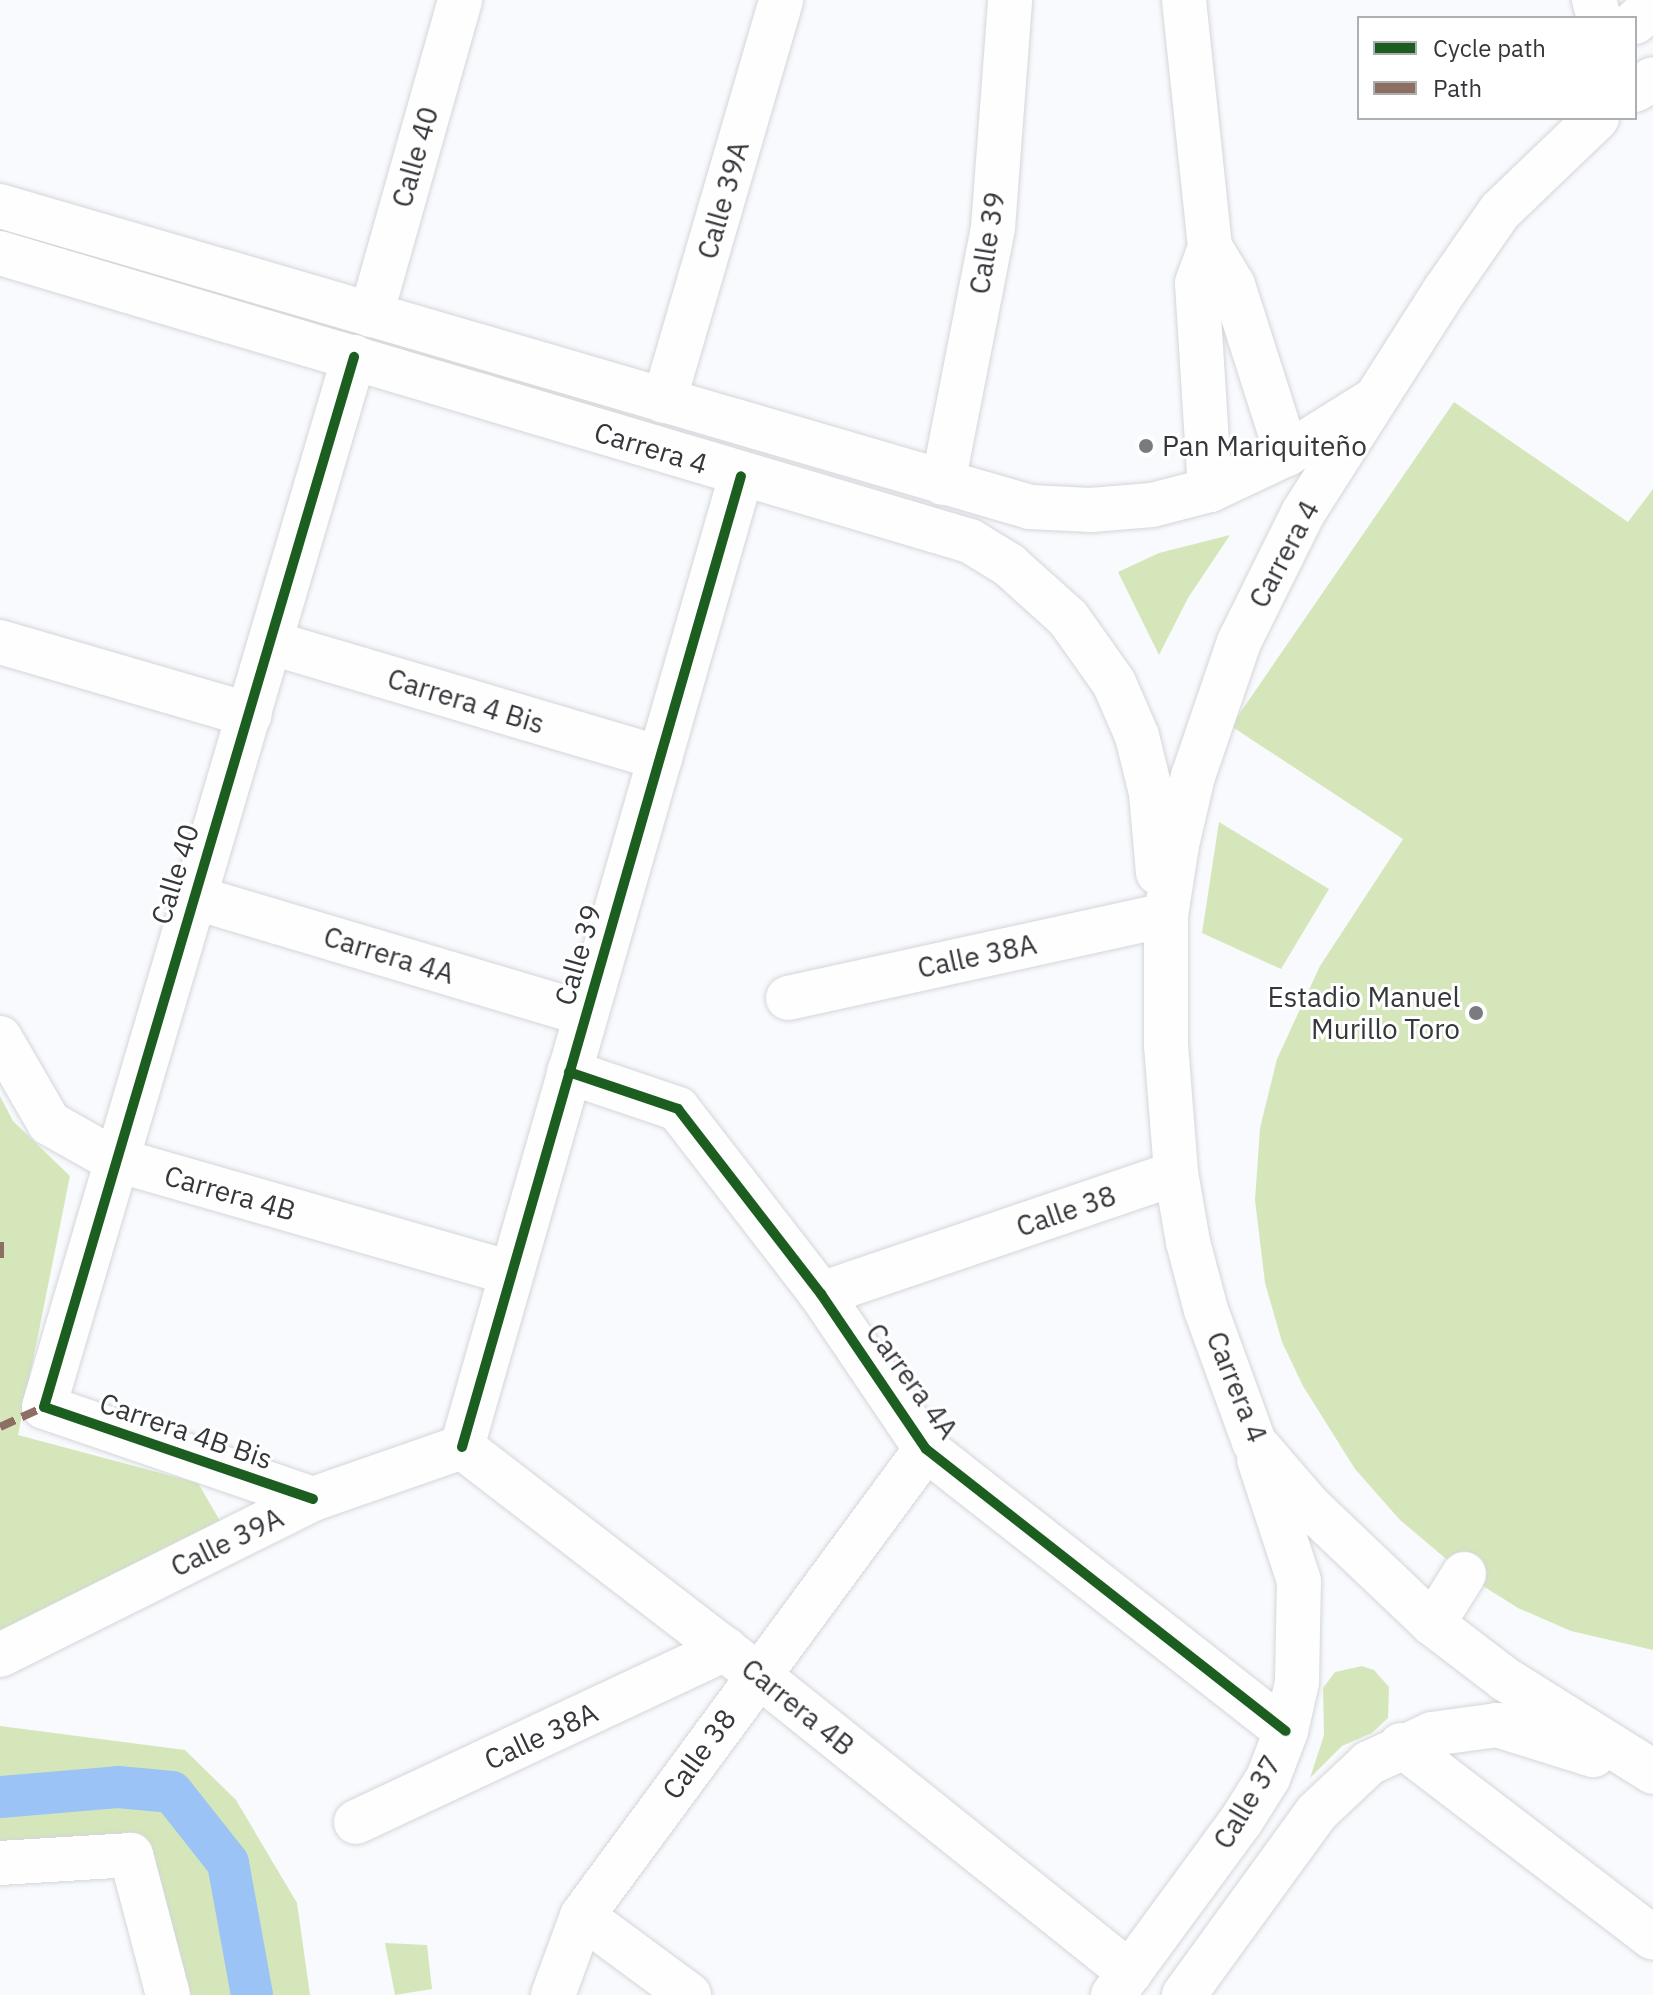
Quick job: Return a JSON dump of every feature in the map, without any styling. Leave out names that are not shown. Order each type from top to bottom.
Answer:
[{"type":"street","name":"Calle 40","points":[[371,315],[460,0]]},
{"type":"street","name":"Calle 39A","points":[[664,401],[781,0]]},
{"type":"street","name":"Calle 39","points":[[943,483],[993,228],[1010,0]]},
{"type":"street","points":[[1184,0],[1210,247],[1233,285],[1287,454]]},
{"type":"street","points":[[1637,20],[1653,6]]},
{"type":"street","name":"Carrera 4","points":[[1166,915],[1193,776],[1239,642],[1303,513],[1384,393],[1445,290],[1500,211],[1595,120]]},
{"type":"street","name":"Carrera 4","points":[[0,206],[1030,507],[1091,510],[1152,505],[1210,490],[1287,454],[1384,393]]},
{"type":"street","points":[[1210,247],[1197,283],[1210,490]]},
{"type":"street","name":"Carrera 4","points":[[0,253],[354,357],[741,476],[970,541],[1009,565],[1068,618],[1114,683],[1137,736],[1151,793],[1166,915],[1166,1045],[1176,1173],[1206,1310],[1254,1442],[1319,1516],[1433,1624],[1555,1714],[1653,1773]]},
{"type":"street","name":"Calle 40","points":[[44,1407],[113,1159],[272,643],[354,357]]},
{"type":"street","name":"Calle 39","points":[[462,1447],[741,476]]},
{"type":"street","points":[[0,642],[250,715]]},
{"type":"street","name":"Carrera 4 Bis","points":[[272,643],[660,758]]},
{"type":"street","name":"Carrera 4A","points":[[193,897],[586,1014]]},
{"type":"street","name":"Calle 38A","points":[[788,998],[1166,915]]},
{"type":"street","name":"Carrera 4B","points":[[0,1038],[49,1123],[113,1159],[511,1273]]},
{"type":"street","name":"Carrera 4A","points":[[569,1072],[678,1109],[821,1294],[926,1449],[1286,1731]]},
{"type":"street","name":"Calle 38","points":[[821,1294],[1176,1173]]},
{"type":"street","name":"Carrera 4B Bis","points":[[44,1407],[313,1499]]},
{"type":"street","name":"Calle 37","points":[[1121,1984],[1241,1821],[1268,1778],[1286,1731],[1299,1657],[1299,1581],[1254,1442]]},
{"type":"street","name":"Calle 39A","points":[[0,1655],[313,1499],[462,1447]]},
{"type":"street","name":"Carrera 4B","points":[[462,1447],[742,1662],[1121,1984]]},
{"type":"street","name":"Calle 38","points":[[553,1995],[582,1916],[742,1662],[926,1449]]},
{"type":"street","points":[[1433,1624],[1464,1574]]},
{"type":"street","name":"Calle 38A","points":[[356,1822],[742,1662]]},
{"type":"street","name":"Calle 37","points":[[1184,1995],[1316,1813],[1341,1786],[1401,1745],[1432,1734],[1497,1725],[1653,1773]]},
{"type":"street","points":[[1401,1745],[1653,1938]]},
{"type":"street","points":[[0,1863],[131,1855],[168,1995]]},
{"type":"street","points":[[582,1916],[689,1995]]},
{"type":"green space","name":"Estadio Manuel Murillo Toro","points":[[1454,402],[1628,522],[1653,489],[1653,1650],[1571,1631],[1518,1608],[1464,1574],[1400,1520],[1355,1469],[1303,1386],[1282,1342],[1265,1283],[1255,1200],[1260,1128],[1277,1059],[1320,966],[1403,839],[1231,726]]},
{"type":"green space","points":[[1230,535],[1188,598],[1159,655],[1118,572],[1159,553]]},
{"type":"green space","points":[[1219,822],[1329,889],[1281,969],[1202,933]]},
{"type":"green space","points":[[0,1096],[13,1121],[70,1176],[18,1435],[198,1483],[223,1526],[0,1635]]},
{"type":"green space","points":[[1362,1666],[1374,1670],[1389,1687],[1388,1718],[1372,1733],[1342,1746],[1310,1778],[1324,1735],[1323,1688],[1335,1672]]},
{"type":"green space","points":[[0,1726],[185,1750],[236,1800],[297,1903],[310,1995],[188,1995],[145,1839],[0,1847]]},
{"type":"green space","points":[[385,1943],[427,1945],[432,1989],[395,1995]]},
{"type":"waterway","points":[[0,1797],[118,1787],[172,1792],[228,1863],[252,1995]]},
{"type":"marked path","points":[[0,1242],[0,1263]]},
{"type":"marked path","points":[[0,1427],[44,1407]]},
{"type":"cycle path","points":[[313,1499],[44,1407],[354,357]]},
{"type":"cycle path","points":[[462,1447],[741,476]]},
{"type":"cycle path","points":[[569,1072],[678,1109],[821,1294],[926,1449],[1286,1731]]},
{"type":"place","name":"Pan Mariquiteño","points":[[1146,446]]},
{"type":"place","name":"Estadio Manuel Murillo Toro","points":[[1476,1013]]}]
